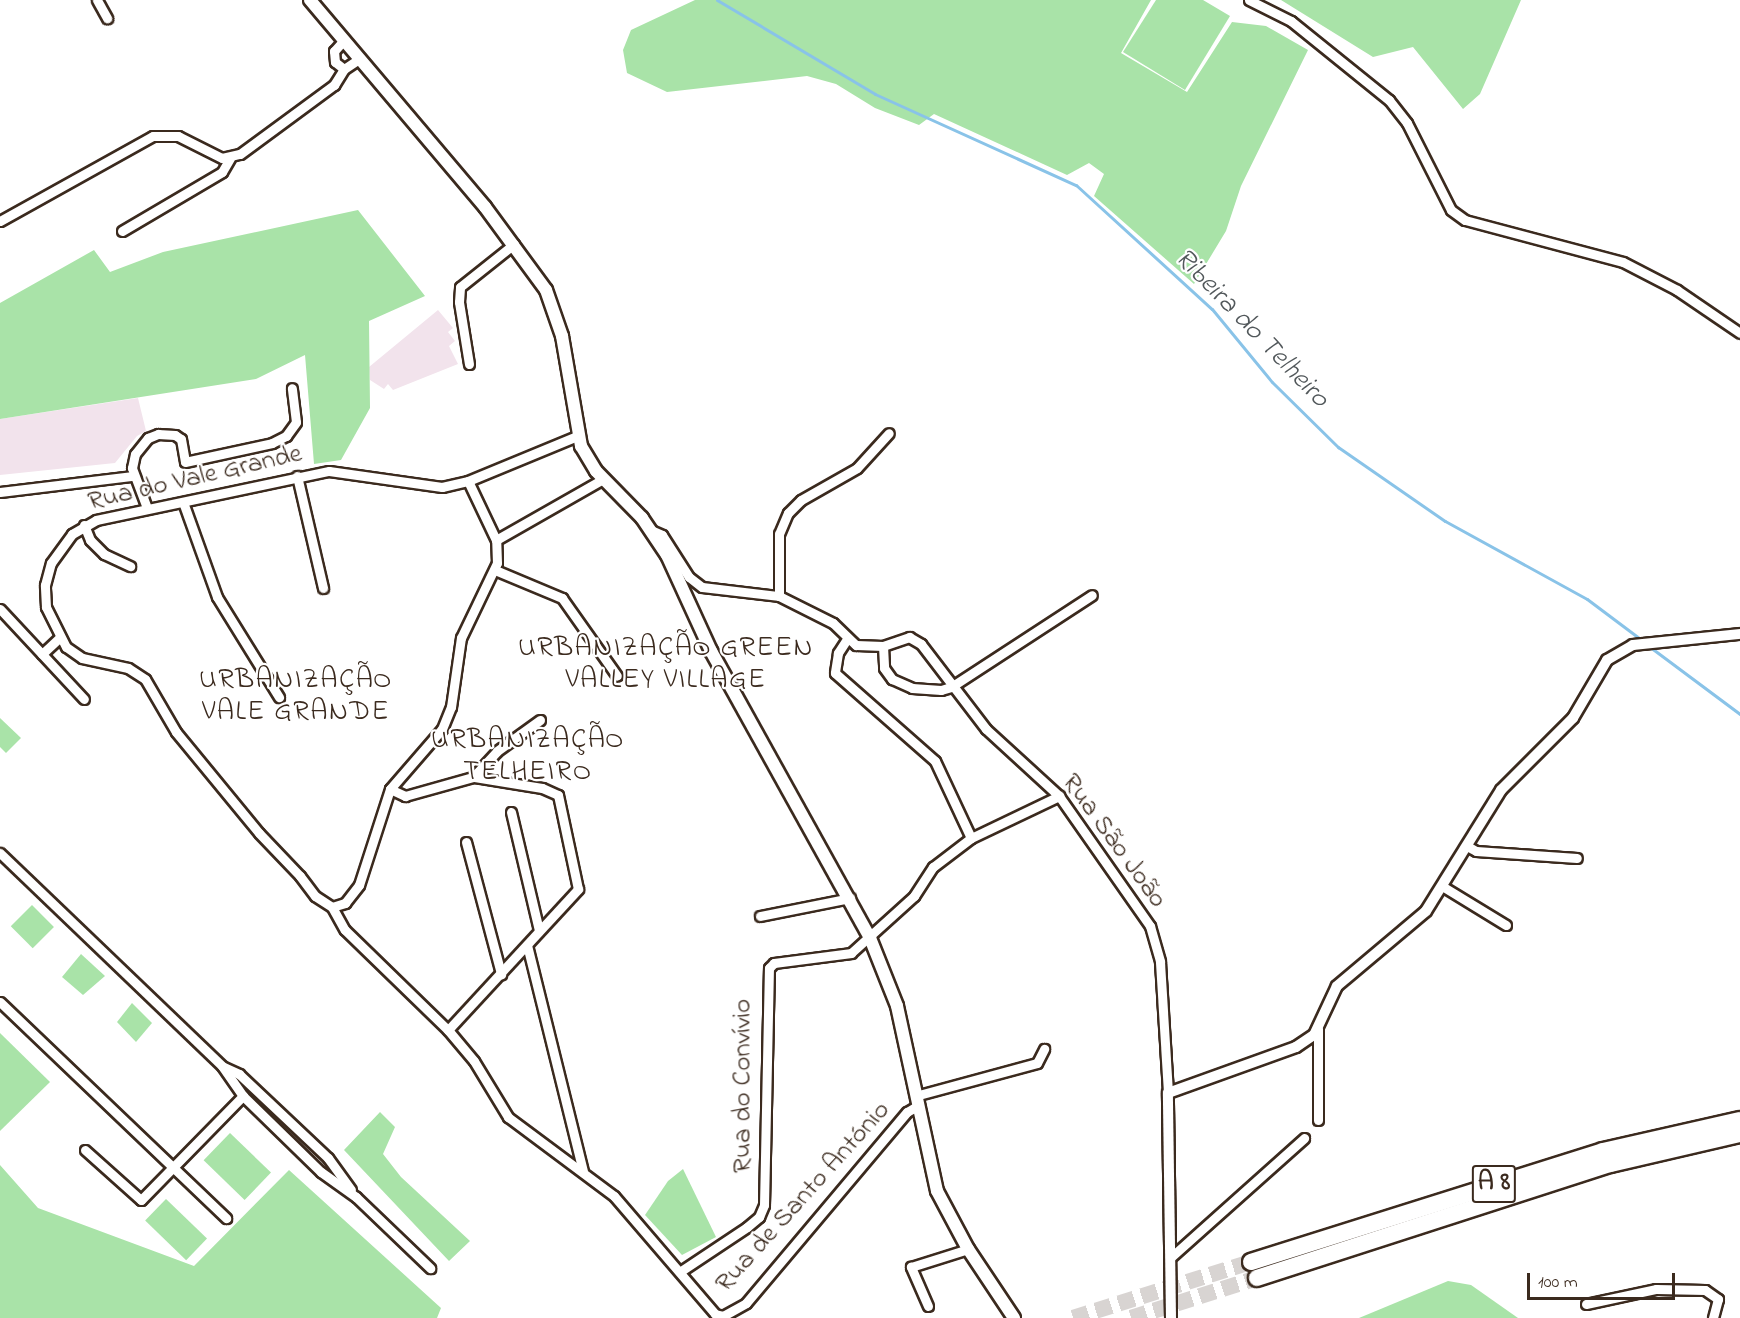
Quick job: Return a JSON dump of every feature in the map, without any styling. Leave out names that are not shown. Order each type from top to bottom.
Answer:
[{"type":"highway","name":"A 8","points":[[1740,1120],[1603,1151],[1254,1270],[1611,1164],[1740,1134]]},
{"type":"main road","points":[[310,0],[514,244],[546,290],[555,311],[577,436],[603,479],[651,530],[674,568],[711,651],[850,898],[870,938],[897,1006],[937,1191],[968,1249],[1014,1318]]},
{"type":"street","points":[[98,0],[107,18]]},
{"type":"street","points":[[1249,0],[1292,21],[1389,100],[1407,123],[1450,210],[1465,220],[1623,262],[1677,291],[1740,333]]},
{"type":"street","points":[[344,40],[333,57],[344,69]]},
{"type":"street","points":[[122,231],[222,172],[230,158],[334,85],[344,69],[359,59]]},
{"type":"street","points":[[0,221],[153,136],[178,136],[210,156],[230,158]]},
{"type":"street","points":[[469,364],[459,302],[460,287],[514,244]]},
{"type":"street","points":[[147,508],[133,476],[135,454],[148,438],[168,433],[181,440],[185,462],[286,436],[296,422],[292,388]]},
{"type":"street","points":[[779,596],[778,534],[788,513],[801,500],[857,468],[889,433]]},
{"type":"street","name":"Rua do Vale Grande","points":[[332,907],[319,900],[259,833],[180,737],[144,679],[128,668],[82,657],[59,638],[47,614],[45,585],[51,563],[64,543],[84,525],[147,508],[297,476],[344,472],[433,489],[468,481],[577,436]]},
{"type":"street","points":[[0,492],[133,476]]},
{"type":"street","points":[[297,476],[323,588]]},
{"type":"street","points":[[496,540],[603,479]]},
{"type":"street","points":[[468,481],[496,540],[499,556],[495,570],[473,607],[461,638],[451,707],[442,729],[390,789],[359,885],[345,903],[332,907],[345,930],[448,1030],[474,1060],[508,1117],[614,1196],[681,1271]]},
{"type":"street","points":[[183,502],[217,597],[279,697]]},
{"type":"street","points":[[84,525],[90,540],[104,555],[130,566]]},
{"type":"street","name":"Rua São João","points":[[651,530],[662,535],[689,577],[702,586],[779,596],[833,623],[847,639],[856,645],[883,646],[909,637],[917,640],[951,687],[986,729],[1059,796],[1155,935],[1160,962],[1168,1093],[1171,1318]]},
{"type":"street","points":[[495,570],[562,598],[617,676]]},
{"type":"street","points":[[883,646],[884,669],[898,683],[935,691],[951,687],[1092,595]]},
{"type":"street","points":[[0,609],[84,699]]},
{"type":"street","points":[[1318,1120],[1318,1029],[1340,981],[1413,924],[1442,886],[1505,784],[1562,730],[1604,665],[1617,652],[1654,642],[1740,634]]},
{"type":"street","points":[[42,654],[59,638]]},
{"type":"street","points":[[847,639],[838,653],[835,673],[935,761],[971,838]]},
{"type":"street","points":[[473,777],[497,751],[540,720]]},
{"type":"street","points":[[390,789],[405,796],[473,777],[542,788],[558,795],[561,802],[578,889],[448,1030]]},
{"type":"street","points":[[870,938],[915,896],[933,867],[971,838],[1059,796]]},
{"type":"street","points":[[511,812],[539,930]]},
{"type":"street","points":[[466,842],[501,974]]},
{"type":"street","points":[[1467,846],[1476,851],[1577,858]]},
{"type":"street","points":[[0,853],[222,1066],[243,1096],[321,1172],[356,1197],[430,1268]]},
{"type":"street","points":[[1442,886],[1506,925]]},
{"type":"street","points":[[760,916],[850,898]]},
{"type":"street","name":"Rua do Convívio","points":[[681,1271],[747,1227],[759,1217],[764,1205],[769,968],[774,963],[851,953],[870,938]]},
{"type":"street","points":[[527,945],[583,1171]]},
{"type":"street","points":[[0,1002],[226,1218]]},
{"type":"street","points":[[1168,1093],[1296,1047],[1318,1029]]},
{"type":"street","points":[[916,1101],[1037,1063],[1044,1049]]},
{"type":"street","points":[[222,1066],[239,1074],[328,1158],[356,1197]]},
{"type":"street","points":[[85,1150],[141,1200],[175,1169],[243,1096]]},
{"type":"street","name":"Rua de Santo António","points":[[681,1271],[709,1310],[723,1316],[746,1303],[916,1101]]},
{"type":"street","points":[[1170,1258],[1304,1138]]},
{"type":"street","points":[[928,1306],[911,1266],[968,1249]]},
{"type":"street","points":[[1586,1304],[1656,1289],[1705,1290],[1718,1299],[1713,1318]]},
{"type":"shaded area","points":[[438,310],[453,328],[448,332],[455,341],[449,346],[458,364],[393,390],[388,384],[384,389],[370,380],[369,367]]},
{"type":"shaded area","points":[[138,398],[146,431],[137,436],[115,463],[0,475],[0,419]]},
{"type":"green space","points":[[695,0],[1151,0],[1121,53],[1187,92],[1232,22],[1266,26],[1308,50],[1241,186],[1226,231],[1194,284],[1094,196],[1104,174],[1089,163],[1067,175],[934,114],[919,125],[875,108],[836,84],[807,76],[667,92],[627,73],[623,50],[631,30]]},
{"type":"green space","points":[[1156,0],[1203,0],[1230,16],[1185,90],[1123,52]]},
{"type":"green space","points":[[1281,0],[1521,0],[1480,94],[1463,109],[1413,47],[1373,57]]},
{"type":"green space","points":[[358,210],[425,296],[369,321],[370,408],[341,460],[314,464],[305,355],[256,379],[0,419],[0,303],[94,250],[110,272],[163,252]]},
{"type":"green space","points":[[0,718],[21,738],[6,753],[0,747]]},
{"type":"green space","points":[[32,905],[54,927],[33,948],[11,926]]},
{"type":"green space","points":[[81,954],[105,976],[83,995],[62,977]]},
{"type":"green space","points":[[132,1003],[152,1023],[136,1042],[117,1022]]},
{"type":"green space","points":[[0,1033],[50,1082],[0,1131]]},
{"type":"green space","points":[[380,1112],[395,1127],[383,1154],[401,1177],[470,1241],[449,1261],[344,1150]]},
{"type":"green space","points":[[230,1133],[271,1173],[245,1200],[204,1160]]},
{"type":"green space","points":[[0,1165],[38,1208],[194,1266],[289,1170],[441,1308],[437,1318],[0,1318]]},
{"type":"green space","points":[[683,1169],[716,1237],[682,1255],[645,1215],[668,1181]]},
{"type":"green space","points":[[166,1199],[207,1239],[186,1260],[145,1221]]},
{"type":"green space","points":[[1448,1281],[1471,1285],[1518,1318],[1359,1318]]},
{"type":"waterway","name":"Ribeira do Telheiro","points":[[717,0],[875,94],[1076,185],[1212,309],[1272,382],[1338,447],[1445,521],[1587,599],[1643,641]]},
{"type":"waterway","name":"Ribeira do Telheiro","points":[[1650,647],[1740,714]]},
{"type":"tunnel","points":[[1073,1318],[1251,1262]]},
{"type":"tunnel","points":[[1131,1318],[1257,1278]]},
{"type":"district","name":"URBANIZAÇÃO GREEN VALLEY VILLAGE","points":[[666,665]]},
{"type":"district","name":"URBANIZAÇÃO VALE GRANDE","points":[[296,697]]},
{"type":"district","name":"URBANIZAÇÃO TELHEIRO","points":[[528,757]]}]
